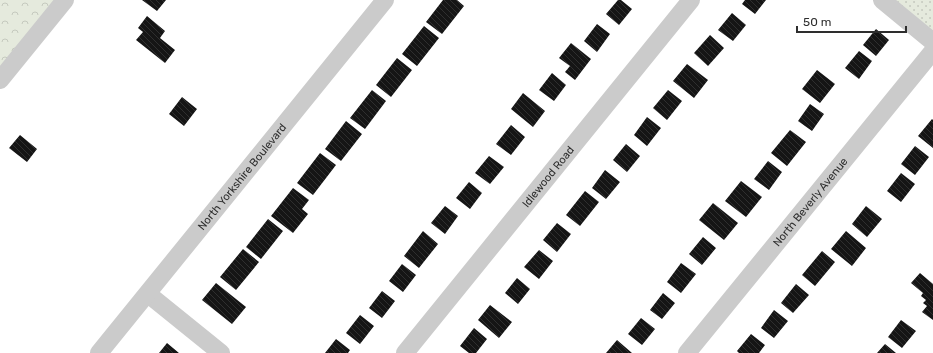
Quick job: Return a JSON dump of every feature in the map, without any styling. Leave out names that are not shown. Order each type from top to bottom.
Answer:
[{"type":"street","points":[[0,80],[65,0]]},
{"type":"street","name":"North Yorkshire Boulevard","points":[[99,353],[385,0]]},
{"type":"street","name":"Idlewood Road","points":[[405,353],[692,0]]},
{"type":"street","points":[[882,0],[933,42]]},
{"type":"street","name":"North Beverly Avenue","points":[[687,353],[933,51]]},
{"type":"street","points":[[148,294],[222,353]]},
{"type":"green space","points":[[0,0],[65,0],[0,80]]},
{"type":"green space","points":[[882,0],[933,0],[933,42]]},
{"type":"building","points":[[142,0],[166,0],[157,11]]},
{"type":"building","points":[[443,0],[457,0],[464,6],[442,34],[426,22]]},
{"type":"building","points":[[618,0],[621,0],[632,9],[619,25],[606,14]]},
{"type":"building","points":[[745,0],[766,0],[755,14],[742,4]]},
{"type":"building","points":[[732,13],[746,25],[733,41],[718,30]]},
{"type":"building","points":[[147,16],[165,31],[160,38],[175,50],[165,63],[136,40],[143,32],[138,28]]},
{"type":"building","points":[[597,24],[610,34],[597,52],[584,41]]},
{"type":"building","points":[[424,26],[439,38],[417,66],[402,54]]},
{"type":"building","points":[[876,29],[889,40],[876,56],[863,45]]},
{"type":"building","points":[[710,35],[724,48],[708,66],[694,53]]},
{"type":"building","points":[[571,43],[591,59],[575,80],[565,72],[570,66],[559,58]]},
{"type":"building","points":[[859,51],[872,61],[859,79],[845,68]]},
{"type":"building","points":[[397,58],[412,70],[391,97],[376,85]]},
{"type":"building","points":[[687,64],[708,80],[694,98],[673,81]]},
{"type":"building","points":[[817,70],[835,84],[820,103],[802,89]]},
{"type":"building","points":[[552,73],[566,85],[554,101],[539,90]]},
{"type":"building","points":[[372,90],[386,101],[365,129],[350,118]]},
{"type":"building","points":[[668,90],[682,101],[667,120],[653,108]]},
{"type":"building","points":[[523,93],[545,111],[533,127],[511,109]]},
{"type":"building","points":[[182,97],[197,109],[184,126],[169,114]]},
{"type":"building","points":[[810,104],[824,114],[812,131],[798,121]]},
{"type":"building","points":[[647,117],[661,128],[647,146],[634,135]]},
{"type":"building","points":[[932,119],[933,120],[933,148],[918,136]]},
{"type":"building","points":[[346,121],[362,134],[341,161],[325,149]]},
{"type":"building","points":[[511,125],[525,137],[511,155],[496,144]]},
{"type":"building","points":[[790,130],[806,142],[787,166],[771,153]]},
{"type":"building","points":[[20,135],[37,149],[27,162],[9,148]]},
{"type":"building","points":[[626,144],[640,156],[627,172],[613,160]]},
{"type":"building","points":[[915,146],[929,157],[915,175],[901,164]]},
{"type":"building","points":[[320,153],[336,165],[313,195],[297,183]]},
{"type":"building","points":[[489,156],[504,167],[490,184],[475,173]]},
{"type":"building","points":[[768,161],[782,172],[769,190],[754,179]]},
{"type":"building","points":[[605,170],[620,182],[606,199],[592,188]]},
{"type":"building","points":[[901,173],[915,184],[901,202],[887,191]]},
{"type":"building","points":[[741,181],[762,197],[746,217],[725,201]]},
{"type":"building","points":[[469,182],[482,193],[470,209],[456,198]]},
{"type":"building","points":[[293,188],[309,200],[302,209],[308,214],[293,233],[271,216]]},
{"type":"building","points":[[585,191],[599,202],[580,226],[566,215]]},
{"type":"building","points":[[713,203],[738,223],[724,240],[699,220]]},
{"type":"building","points":[[445,206],[458,216],[445,234],[431,223]]},
{"type":"building","points":[[866,206],[882,219],[867,237],[852,224]]},
{"type":"building","points":[[268,219],[283,231],[261,259],[246,247]]},
{"type":"building","points":[[557,223],[571,234],[557,252],[543,240]]},
{"type":"building","points":[[423,231],[438,244],[419,268],[404,256]]},
{"type":"building","points":[[846,231],[866,248],[852,266],[831,249]]},
{"type":"building","points":[[703,237],[716,248],[702,265],[689,254]]},
{"type":"building","points":[[243,249],[259,262],[236,290],[220,277]]},
{"type":"building","points":[[539,250],[553,261],[539,279],[524,267]]},
{"type":"building","points":[[822,251],[835,262],[815,286],[802,275]]},
{"type":"building","points":[[681,263],[696,274],[681,293],[667,282]]},
{"type":"building","points":[[402,264],[416,275],[403,292],[389,281]]},
{"type":"building","points":[[920,273],[933,284],[933,320],[922,312],[927,306],[923,303],[926,300],[921,296],[923,293],[911,283]]},
{"type":"building","points":[[517,278],[530,289],[518,304],[505,293]]},
{"type":"building","points":[[216,283],[246,307],[232,324],[202,300]]},
{"type":"building","points":[[796,284],[809,295],[793,313],[781,303]]},
{"type":"building","points":[[382,291],[395,301],[382,318],[369,308]]},
{"type":"building","points":[[663,293],[675,303],[662,319],[650,310]]},
{"type":"building","points":[[490,305],[512,322],[499,338],[478,320]]},
{"type":"building","points":[[774,310],[788,321],[774,338],[761,328]]},
{"type":"building","points":[[360,315],[374,326],[360,344],[346,333]]},
{"type":"building","points":[[641,318],[655,329],[642,345],[628,334]]},
{"type":"building","points":[[901,320],[916,331],[902,348],[888,337]]},
{"type":"building","points":[[474,328],[487,339],[476,353],[469,353],[460,346]]},
{"type":"building","points":[[751,334],[765,345],[759,353],[739,353],[737,351]]},
{"type":"building","points":[[336,339],[350,350],[348,353],[325,353]]},
{"type":"building","points":[[617,340],[632,353],[606,353]]},
{"type":"building","points":[[167,343],[179,353],[159,353]]},
{"type":"building","points":[[885,344],[896,353],[877,353]]}]
